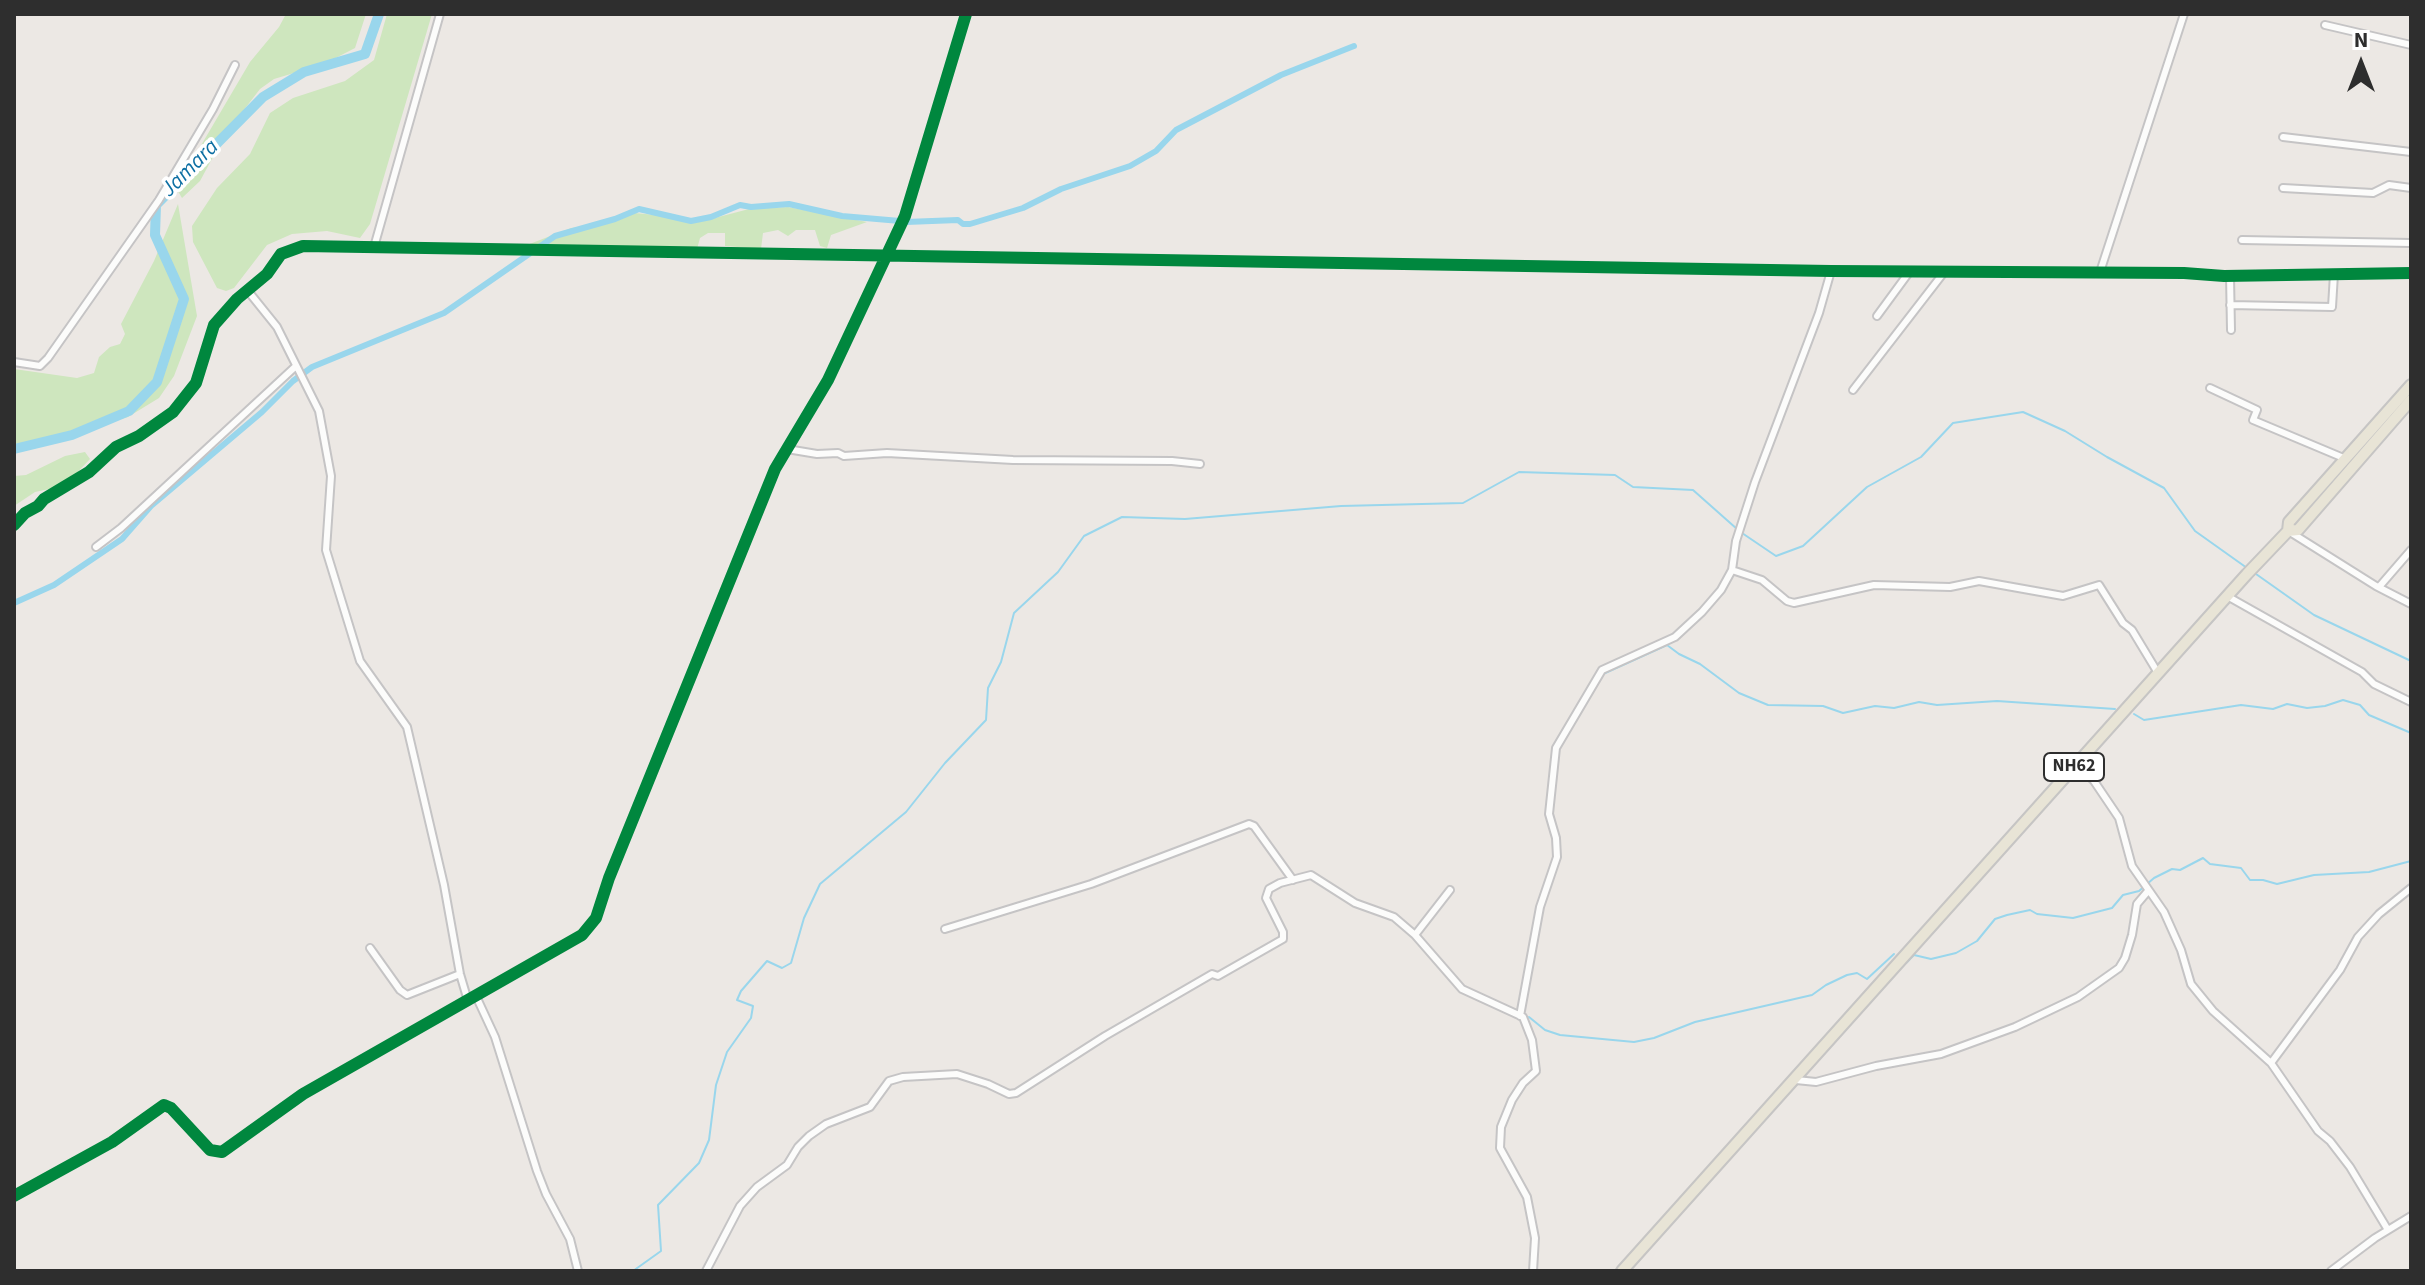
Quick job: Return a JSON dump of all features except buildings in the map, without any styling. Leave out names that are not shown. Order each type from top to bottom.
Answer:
[{"type":"main road","name":"NH62","points":[[1622,1271],[2288,531],[2289,522],[2411,385]]},
{"type":"main road","name":"NH62","points":[[2288,531],[2298,530],[2411,400]]},
{"type":"street","points":[[374,247],[440,14]]},
{"type":"street","points":[[14,1196],[112,1142],[164,1105],[171,1108],[210,1150],[222,1152],[303,1094],[582,935],[596,918],[775,469],[828,380],[905,216],[966,14]]},
{"type":"street","points":[[2100,272],[2184,14]]},
{"type":"street","points":[[2325,25],[2411,45]]},
{"type":"street","points":[[14,362],[40,366],[48,358],[159,200],[213,109],[235,65]]},
{"type":"street","points":[[2283,137],[2411,152]]},
{"type":"street","points":[[2283,188],[2373,193],[2389,185],[2411,188]]},
{"type":"street","points":[[2242,240],[2411,243]]},
{"type":"street","points":[[14,525],[44,499],[89,472],[116,447],[139,436],[173,412],[196,383],[214,325],[237,299],[267,274],[281,254],[303,246],[1831,271],[2230,276],[2411,273]]},
{"type":"street","points":[[1520,1016],[1540,907],[1557,857],[1556,838],[1549,814],[1556,748],[1602,670],[1675,637],[1712,601],[1732,570],[1736,541],[1755,482],[1819,313],[1831,271]]},
{"type":"street","points":[[1877,316],[1910,271]]},
{"type":"street","points":[[1853,390],[1945,271]]},
{"type":"street","points":[[2230,305],[2332,307],[2334,274]]},
{"type":"street","points":[[2230,276],[2231,330]]},
{"type":"street","points":[[248,291],[272,318],[316,404],[331,476],[326,550],[360,661],[407,727],[468,1001]]},
{"type":"street","points":[[96,547],[121,528],[296,366]]},
{"type":"street","points":[[2210,388],[2257,410],[2253,420],[2346,459]]},
{"type":"street","points":[[787,449],[844,456],[887,453],[1013,460],[1172,461],[1200,464]]},
{"type":"street","points":[[2288,531],[2411,604]]},
{"type":"street","points":[[2379,587],[2411,550]]},
{"type":"street","points":[[1732,570],[1762,580],[1787,601],[1794,603],[1874,585],[1897,583],[1950,587],[1979,581],[2063,596],[2099,585],[2158,673]]},
{"type":"street","points":[[2227,596],[2362,672],[2374,684],[2411,702]]},
{"type":"street","points":[[2077,764],[2094,781],[2115,811],[2132,866],[2164,912],[2181,950],[2191,984],[2213,1011],[2271,1063],[2318,1131],[2330,1141],[2358,1179],[2388,1230]]},
{"type":"street","points":[[945,929],[1091,884],[1249,824],[1254,826],[1293,880]]},
{"type":"street","points":[[706,1271],[740,1206],[757,1187],[787,1165],[809,1136],[826,1124],[870,1107],[889,1081],[903,1077],[957,1074],[1009,1094],[1016,1093],[1212,974],[1218,976],[1283,939],[1283,932],[1266,898],[1269,889],[1311,875],[1355,903],[1394,917],[1415,935],[1462,989],[1520,1016],[1529,1029],[1536,1071],[1512,1100],[1501,1127],[1500,1148],[1527,1197],[1535,1238],[1533,1271]]},
{"type":"street","points":[[1791,1081],[1816,1082],[1876,1066],[1941,1054],[2015,1027],[2078,997],[2119,968],[2132,935],[2137,904],[2146,888]]},
{"type":"street","points":[[2271,1063],[2340,970],[2358,937],[2379,914],[2411,888]]},
{"type":"street","points":[[1415,935],[1450,890]]},
{"type":"street","points":[[370,948],[400,990],[407,995],[460,974]]},
{"type":"street","points":[[476,996],[495,1037],[537,1171],[576,1254],[578,1271]]},
{"type":"street","points":[[2331,1271],[2411,1216]]},
{"type":"street","points":[[571,1271],[576,1254]]},
{"type":"green space","points":[[286,14],[366,14],[355,48],[324,64],[274,79],[260,89],[226,133],[200,181],[182,198],[176,188],[250,62]]},
{"type":"green space","points":[[387,14],[432,14],[370,224],[360,238],[327,231],[292,234],[267,245],[234,288],[226,291],[217,288],[193,242],[192,226],[217,188],[250,154],[270,113],[293,98],[345,81],[374,60]]},
{"type":"green space","points":[[178,204],[197,316],[174,376],[159,398],[128,417],[58,438],[14,444],[14,369],[77,378],[94,373],[99,357],[110,347],[120,344],[125,334],[121,324],[154,261]]},
{"type":"green space","points":[[788,207],[867,222],[831,235],[827,248],[820,246],[815,230],[796,230],[788,236],[778,230],[763,233],[761,249],[725,246],[725,233],[708,233],[700,238],[697,249],[527,245],[571,228],[635,213],[707,220],[749,209]]},
{"type":"green space","points":[[85,452],[90,459],[71,479],[54,488],[35,492],[14,506],[14,476],[26,475],[65,456]]},
{"type":"waterway","name":"Jamara","points":[[14,449],[72,435],[129,411],[157,382],[184,299],[155,235],[156,205],[263,97],[304,72],[365,54],[379,14]]},
{"type":"waterway","points":[[906,222],[958,220],[970,224],[1023,208],[1061,189],[1130,166],[1156,151],[1176,130],[1281,75],[1354,46]]},
{"type":"waterway","points":[[14,603],[54,585],[122,539],[151,506],[312,367],[444,313],[555,236],[639,209],[691,221],[711,217],[740,205],[789,204],[842,216],[900,221]]},
{"type":"waterway","points":[[1742,533],[1776,556],[1803,546],[1867,487],[1921,457],[1953,423],[2023,412],[2065,431],[2164,488],[2195,531],[2247,568]]},
{"type":"waterway","points":[[633,1271],[661,1251],[658,1205],[699,1163],[709,1140],[716,1085],[727,1052],[751,1018],[753,1006],[737,1000],[741,991],[767,961],[782,968],[791,963],[804,918],[820,884],[906,812],[945,763],[986,720],[988,688],[1001,662],[1014,613],[1058,572],[1084,536],[1122,517],[1185,519],[1341,506],[1463,503],[1519,472],[1615,475],[1633,487],[1693,490],[1737,529]]},
{"type":"waterway","points":[[2256,574],[2314,615],[2411,661]]},
{"type":"waterway","points":[[1603,674],[1667,645],[1700,664],[1739,693],[1768,705],[1823,706],[1843,713],[1919,702],[1937,705],[1997,701],[2115,709]]},
{"type":"waterway","points":[[2134,714],[2144,720],[2241,705],[2273,709],[2287,704],[2307,708],[2343,700],[2360,705],[2369,715],[2411,733]]},
{"type":"waterway","points":[[1903,962],[1906,963],[1914,955],[1931,959],[1956,953],[1977,941],[1995,919],[2007,915],[2030,910],[2037,914],[2073,918],[2112,908],[2123,895],[2139,891],[2154,878],[2172,869],[2180,870],[2203,858],[2210,864],[2241,868],[2250,880],[2277,884],[2314,875],[2369,872],[2411,861]]},
{"type":"waterway","points":[[1529,1017],[1545,1030],[1560,1035],[1634,1042],[1654,1038],[1695,1022],[1812,995],[1847,975],[1857,973],[1867,979],[1894,954]]},
{"type":"cycle path","points":[[14,1196],[112,1142],[164,1105],[171,1108],[210,1150],[222,1152],[303,1094],[582,935],[596,918],[609,878],[775,469],[828,380],[905,216],[966,14]]},
{"type":"cycle path","points":[[14,525],[44,499],[89,472],[116,447],[139,436],[173,412],[196,383],[214,325],[237,299],[267,274],[281,254],[303,246],[1831,271],[2184,273],[2224,276],[2411,273]]}]
